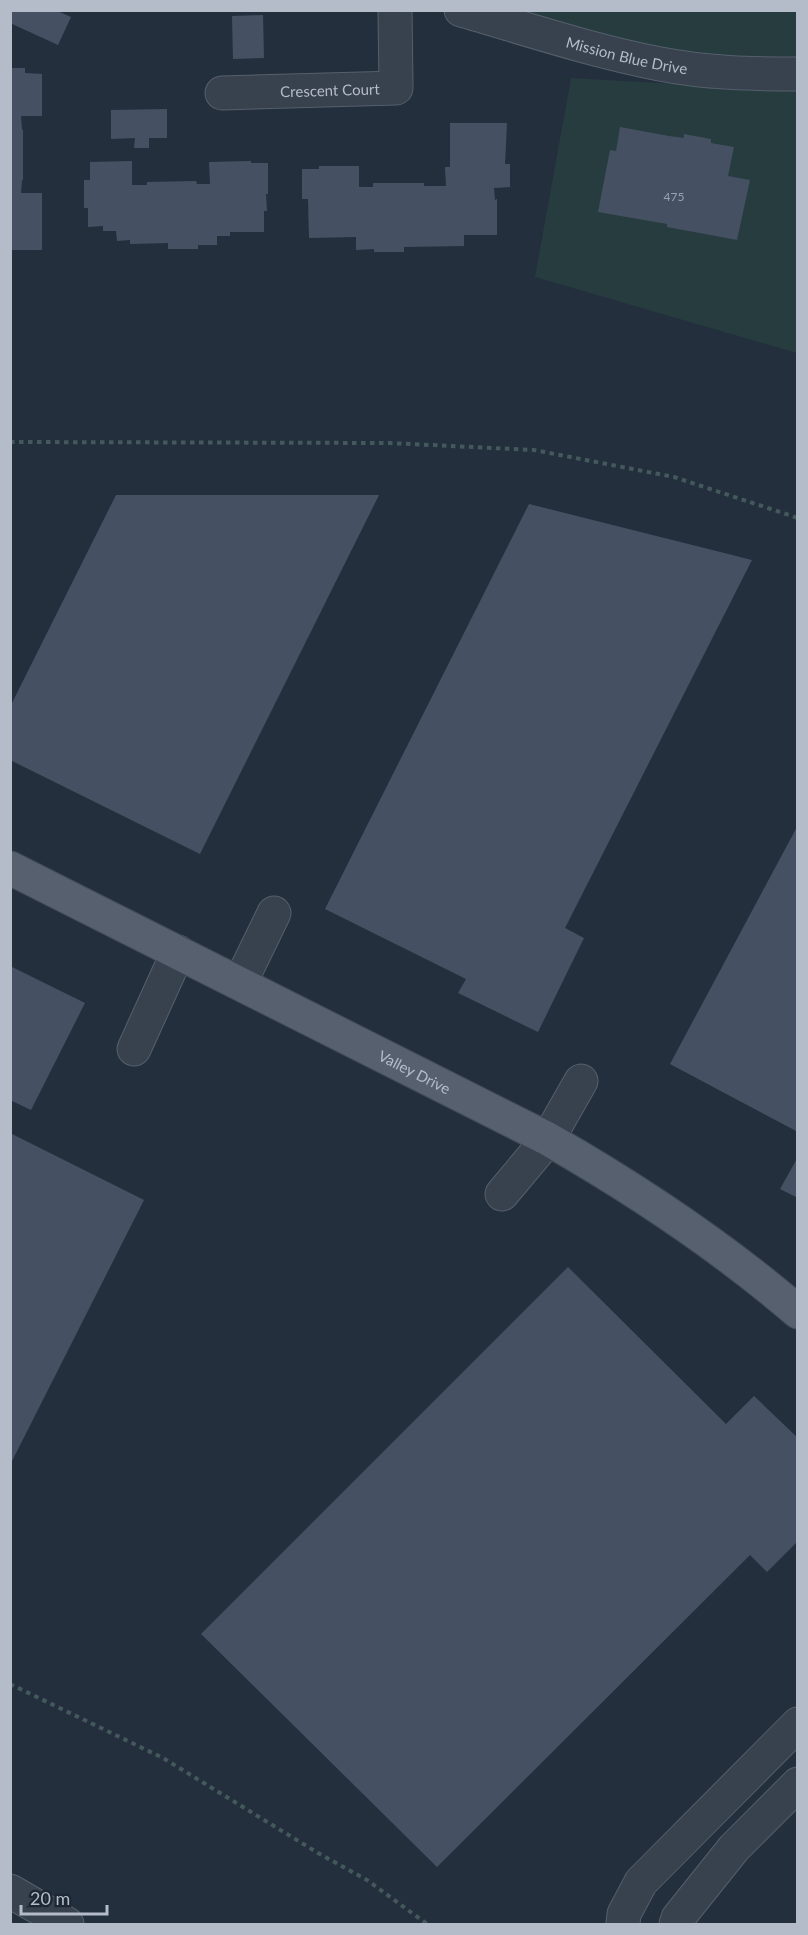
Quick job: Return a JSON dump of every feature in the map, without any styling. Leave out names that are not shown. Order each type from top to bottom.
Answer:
[{"type":"main road","name":"Valley Drive","points":[[10,868],[548,1139],[624,1183],[693,1229],[743,1266],[798,1312]]},
{"type":"street","name":"Crescent Court","points":[[222,93],[396,88],[395,10]]},
{"type":"street","name":"Mission Blue Drive","points":[[461,10],[613,53],[662,64],[711,71],[798,74]]},
{"type":"street","points":[[240,983],[274,913]]},
{"type":"street","points":[[134,1049],[178,952]]},
{"type":"street","points":[[502,1194],[548,1139],[581,1081]]},
{"type":"street","points":[[623,1924],[624,1914],[641,1882],[798,1724]]},
{"type":"street","points":[[676,1924],[678,1918],[734,1848],[798,1784]]},
{"type":"street","points":[[10,1891],[49,1920]]},
{"type":"path","points":[[10,442],[389,443],[534,450],[674,477],[798,518]]},
{"type":"path","points":[[10,1684],[163,1758],[318,1853],[367,1880],[427,1924]]},
{"type":"green space","points":[[461,11],[797,11],[797,74]]},
{"type":"green space","points":[[571,78],[797,91],[797,353],[535,277]]},
{"type":"building","points":[[12,10],[55,10],[71,17],[58,45],[10,23]]},
{"type":"building","points":[[263,15],[264,58],[233,59],[232,16]]},
{"type":"building","points":[[10,68],[25,68],[25,73],[42,74],[42,116],[21,116],[23,180],[21,193],[42,193],[42,250],[12,250],[10,247]]},
{"type":"building","points":[[167,109],[167,138],[149,138],[149,148],[134,148],[135,138],[111,139],[111,110]]},
{"type":"building","points":[[450,123],[507,123],[505,164],[510,164],[510,187],[494,188],[495,200],[497,199],[497,235],[464,235],[464,246],[404,247],[404,252],[356,250],[356,237],[309,238],[308,199],[302,199],[302,169],[319,169],[319,166],[359,166],[359,187],[373,187],[373,183],[424,183],[424,186],[446,186],[445,167],[450,167]]},
{"type":"building","points":[[620,127],[684,138],[684,134],[711,139],[711,143],[734,147],[728,176],[750,180],[737,240],[667,227],[667,224],[598,212],[610,150],[616,151]]},
{"type":"building","points":[[132,161],[132,185],[147,185],[147,182],[196,181],[197,184],[210,184],[209,162],[268,163],[264,232],[230,232],[230,236],[217,236],[217,245],[198,245],[198,249],[168,249],[168,243],[130,244],[130,240],[117,241],[116,231],[103,231],[103,226],[88,227],[88,208],[84,208],[84,180],[90,180],[90,162]]},
{"type":"building","points":[[116,495],[379,495],[200,854],[10,760],[10,707]]},
{"type":"building","points":[[529,504],[752,560],[565,928],[584,938],[538,1032],[458,993],[466,979],[325,909]]},
{"type":"building","points":[[798,825],[798,1132],[670,1064]]},
{"type":"building","points":[[10,966],[85,1003],[31,1110],[10,1100]]},
{"type":"building","points":[[10,1133],[144,1200],[10,1465]]},
{"type":"building","points":[[798,1157],[798,1198],[780,1189]]},
{"type":"building","points":[[568,1267],[726,1424],[754,1396],[798,1438],[798,1541],[767,1572],[750,1555],[437,1867],[201,1634]]}]
